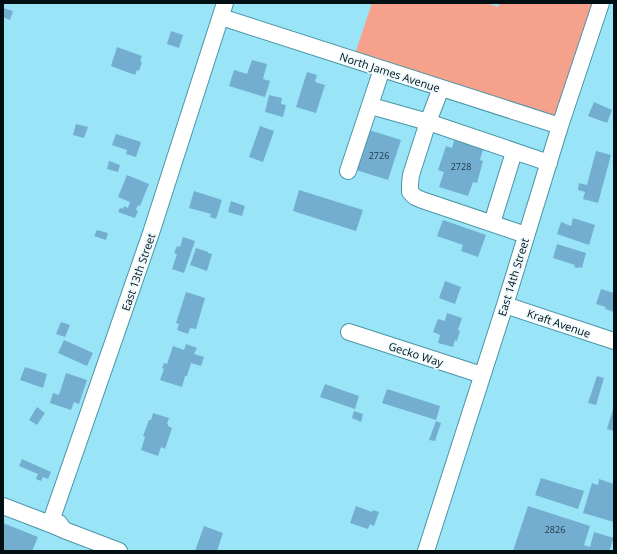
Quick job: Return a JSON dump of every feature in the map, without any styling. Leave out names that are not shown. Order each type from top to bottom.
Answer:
[{"type":"street","name":"East 14th Street","points":[[426,551],[560,126],[601,3]]},
{"type":"street","name":"North James Avenue","points":[[223,10],[382,69],[560,126]]},
{"type":"street","name":"East 13th Street","points":[[57,527],[223,10]]},
{"type":"street","points":[[348,171],[371,106],[382,69]]},
{"type":"street","points":[[441,88],[428,122],[411,175],[410,192],[415,197],[422,200],[526,235]]},
{"type":"street","points":[[371,106],[428,122],[549,163]]},
{"type":"street","points":[[492,223],[514,152]]},
{"type":"street","name":"Kraft Avenue","points":[[504,305],[614,341]]},
{"type":"street","name":"Gecko Way","points":[[349,332],[482,375]]},
{"type":"street","points":[[3,506],[119,551]]},
{"type":"shaded area","points":[[372,3],[486,3],[498,7],[500,3],[593,3],[559,111],[554,118],[355,54]]},
{"type":"building","points":[[3,8],[13,11],[10,20],[3,17]]},
{"type":"building","points":[[171,31],[183,35],[179,48],[167,44]]},
{"type":"building","points":[[117,47],[142,56],[139,71],[137,70],[135,75],[111,66]]},
{"type":"building","points":[[252,60],[267,64],[263,79],[270,81],[265,97],[229,86],[234,70],[247,74]]},
{"type":"building","points":[[307,72],[317,75],[315,82],[325,85],[316,113],[296,107]]},
{"type":"building","points":[[269,95],[282,98],[281,104],[286,105],[283,117],[265,112]]},
{"type":"building","points":[[594,102],[612,110],[607,123],[588,116]]},
{"type":"building","points":[[76,124],[88,127],[84,138],[73,135]]},
{"type":"building","points":[[260,126],[274,131],[263,162],[249,157]]},
{"type":"building","points":[[369,130],[401,140],[388,180],[356,170]]},
{"type":"building","points":[[116,134],[141,142],[136,157],[126,154],[127,150],[112,145]]},
{"type":"building","points":[[455,137],[484,146],[480,160],[483,161],[477,183],[473,182],[468,196],[439,187],[444,172],[438,170],[446,146],[452,148]]},
{"type":"building","points":[[596,151],[611,155],[598,203],[583,199],[585,192],[578,190],[579,183],[587,185]]},
{"type":"building","points":[[109,161],[120,165],[118,172],[107,169]]},
{"type":"building","points":[[127,175],[149,184],[140,206],[138,205],[136,210],[138,211],[135,218],[118,212],[120,208],[123,209],[124,206],[128,208],[130,202],[118,197]]},
{"type":"building","points":[[299,190],[363,210],[356,231],[293,211]]},
{"type":"building","points":[[194,191],[222,200],[216,219],[210,217],[211,214],[189,208]]},
{"type":"building","points":[[231,201],[245,206],[242,216],[228,212]]},
{"type":"building","points":[[573,218],[595,225],[589,245],[557,234],[561,222],[571,226]]},
{"type":"building","points":[[443,220],[486,235],[478,257],[461,251],[463,245],[437,236]]},
{"type":"building","points":[[97,230],[108,233],[106,240],[94,236]]},
{"type":"building","points":[[183,237],[195,241],[184,273],[172,269],[177,254],[174,253],[177,246],[180,247]]},
{"type":"building","points":[[557,244],[586,253],[582,268],[574,267],[575,265],[553,258]]},
{"type":"building","points":[[196,248],[212,254],[207,271],[190,265]]},
{"type":"building","points":[[445,281],[461,287],[455,304],[439,298]]},
{"type":"building","points":[[601,289],[614,293],[614,312],[605,309],[606,307],[596,304]]},
{"type":"building","points":[[186,292],[205,298],[196,329],[190,328],[188,334],[177,330],[179,324],[176,323]]},
{"type":"building","points":[[447,313],[462,318],[458,330],[460,331],[457,341],[455,340],[453,347],[438,343],[440,335],[433,332],[438,319],[445,321]]},
{"type":"building","points":[[61,322],[70,325],[65,337],[56,334]]},
{"type":"building","points":[[64,340],[93,353],[87,366],[58,353]]},
{"type":"building","points":[[186,344],[197,348],[194,354],[204,357],[201,366],[191,363],[182,387],[160,380],[164,369],[162,368],[164,363],[167,364],[173,346],[184,350]]},
{"type":"building","points":[[25,367],[47,374],[43,388],[20,380]]},
{"type":"building","points":[[66,373],[87,380],[79,404],[74,402],[71,410],[50,403],[53,393],[59,395]]},
{"type":"building","points":[[597,376],[604,378],[596,405],[588,403]]},
{"type":"building","points":[[325,384],[359,396],[355,409],[320,397]]},
{"type":"building","points":[[387,389],[440,406],[436,420],[382,403]]},
{"type":"building","points":[[614,406],[614,431],[607,429]]},
{"type":"building","points":[[37,407],[45,413],[37,425],[29,420]]},
{"type":"building","points":[[354,411],[363,414],[361,422],[352,418]]},
{"type":"building","points":[[153,413],[169,418],[167,424],[172,428],[165,449],[161,447],[158,456],[141,450],[145,437],[143,436]]},
{"type":"building","points":[[436,421],[441,423],[435,441],[429,440]]},
{"type":"building","points":[[22,459],[51,472],[48,479],[43,477],[41,481],[36,479],[38,474],[19,466]]},
{"type":"building","points":[[541,478],[584,491],[578,509],[535,495]]},
{"type":"building","points":[[599,479],[614,484],[614,522],[583,513],[592,483],[598,485]]},
{"type":"building","points":[[356,506],[372,512],[373,510],[379,512],[374,526],[370,524],[368,529],[350,523]]},
{"type":"building","points":[[528,506],[590,526],[584,545],[590,547],[594,532],[614,538],[609,551],[513,551]]},
{"type":"building","points":[[3,523],[38,537],[32,551],[3,551]]},
{"type":"building","points":[[204,526],[223,533],[217,551],[195,551]]}]
